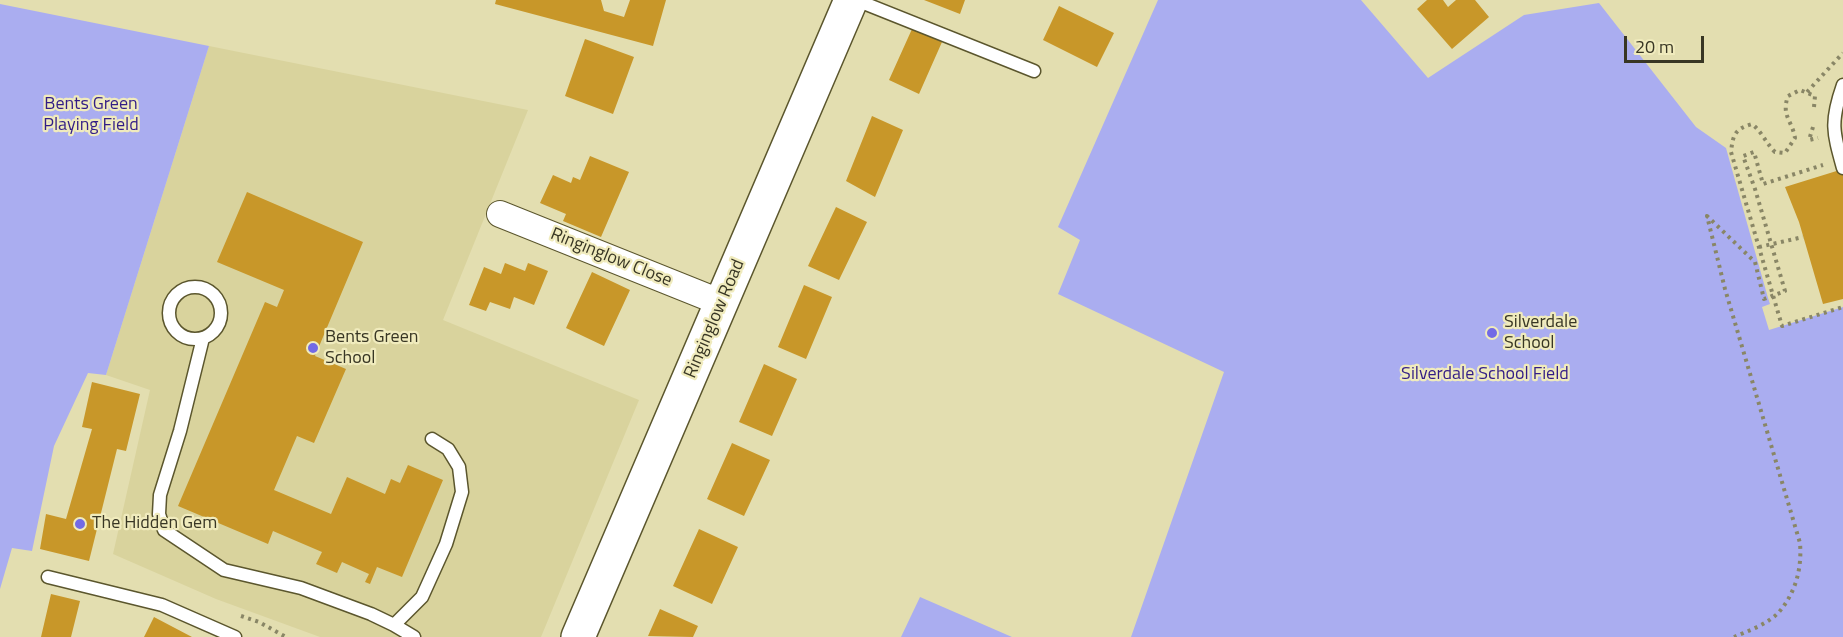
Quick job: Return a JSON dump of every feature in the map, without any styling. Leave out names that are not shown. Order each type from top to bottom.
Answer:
[{"type":"street","name":"Ringinglow Road","points":[[578,637],[851,0]]},
{"type":"street","name":"Ringinglow Close","points":[[500,214],[722,303]]},
{"type":"lane","points":[[856,0],[1034,71]]},
{"type":"lane","points":[[1842,164],[1833,134],[1835,108],[1843,85]]},
{"type":"lane","points":[[202,338],[186,337],[173,326],[170,318],[172,302],[184,290],[200,287],[208,290],[219,303],[220,320],[216,328],[202,338],[188,402],[160,495],[159,514],[164,530],[224,570],[301,588],[371,614],[414,637]]},
{"type":"lane","points":[[394,625],[423,597],[446,544],[462,492],[459,467],[448,449],[432,439]]},
{"type":"lane","points":[[48,577],[162,605],[236,637]]},
{"type":"path","points":[[1807,92],[1843,53]]},
{"type":"path","points":[[1814,110],[1815,96],[1800,90],[1788,96],[1785,105],[1786,119],[1793,129],[1795,138],[1785,153],[1775,152],[1766,143],[1762,133],[1752,124],[1740,128],[1732,138],[1731,152],[1782,326],[1843,307]]},
{"type":"path","points":[[1814,124],[1809,140],[1833,134]]},
{"type":"path","points":[[1734,637],[1778,613],[1800,574],[1801,558],[1800,543],[1725,289],[1707,216],[1755,262],[1764,299],[1773,296],[1785,291],[1743,156],[1754,152],[1763,184],[1842,164]]},
{"type":"path","points":[[1759,247],[1803,237]]},
{"type":"shaded area","name":"Bents Green School","points":[[209,46],[528,110],[443,320],[639,400],[541,637],[320,637],[216,599],[113,554],[150,390],[106,375]]},
{"type":"green space","name":"Silverdale School Field","points":[[1158,0],[1361,0],[1428,78],[1524,15],[1599,3],[1696,127],[1726,148],[1770,304],[1762,307],[1769,330],[1843,307],[1843,637],[1131,637],[1224,372],[1058,294],[1080,240],[1058,227]]},
{"type":"green space","name":"Bents Green Playing Field","points":[[0,4],[209,46],[106,375],[88,373],[54,446],[32,551],[12,548],[0,589]]},
{"type":"green space","points":[[920,597],[1012,637],[901,637]]},
{"type":"building","points":[[496,0],[601,0],[604,11],[624,17],[630,0],[666,0],[653,46],[495,4]]},
{"type":"building","points":[[924,0],[965,0],[960,14]]},
{"type":"building","points":[[1427,0],[1443,0],[1448,7],[1456,0],[1475,0],[1489,17],[1452,49],[1417,9]]},
{"type":"building","points":[[1059,6],[1114,33],[1097,67],[1043,40]]},
{"type":"building","points":[[912,29],[942,42],[919,94],[889,80]]},
{"type":"building","points":[[585,39],[634,57],[613,114],[565,96]]},
{"type":"building","points":[[872,116],[903,130],[875,197],[846,181]]},
{"type":"building","points":[[590,156],[629,172],[601,237],[563,221],[566,214],[540,203],[553,175],[571,183],[573,177],[580,180]]},
{"type":"building","points":[[1843,169],[1843,299],[1823,304],[1799,222],[1785,187]]},
{"type":"building","points":[[247,192],[363,242],[315,356],[346,369],[314,443],[297,436],[274,490],[331,514],[347,477],[385,494],[391,479],[400,483],[408,465],[443,480],[402,577],[377,567],[370,584],[365,582],[369,574],[342,562],[337,573],[316,564],[322,552],[273,531],[268,544],[178,506],[265,302],[277,307],[284,290],[217,262]]},
{"type":"building","points":[[836,207],[867,222],[839,280],[808,266]]},
{"type":"building","points":[[505,263],[525,271],[528,263],[548,271],[534,305],[514,297],[510,309],[490,302],[486,311],[469,305],[484,267],[501,274]]},
{"type":"building","points":[[592,272],[630,290],[604,346],[566,328]]},
{"type":"building","points":[[804,285],[832,297],[806,359],[778,347]]},
{"type":"building","points":[[764,364],[797,379],[772,436],[739,422]]},
{"type":"building","points":[[92,382],[140,394],[126,451],[117,449],[89,561],[40,549],[46,514],[66,519],[92,429],[82,427]]},
{"type":"building","points":[[732,443],[770,460],[744,516],[707,499]]},
{"type":"building","points":[[699,529],[738,547],[712,604],[673,586]]},
{"type":"building","points":[[51,594],[80,601],[71,637],[41,637]]},
{"type":"building","points":[[660,609],[698,626],[693,637],[648,636]]},
{"type":"building","points":[[154,617],[192,637],[144,637]]},
{"type":"place","name":"Silverdale School","points":[[1492,333]]},
{"type":"place","name":"Bents Green School","points":[[313,348]]},
{"type":"place","name":"The Hidden Gem","points":[[80,524]]}]
